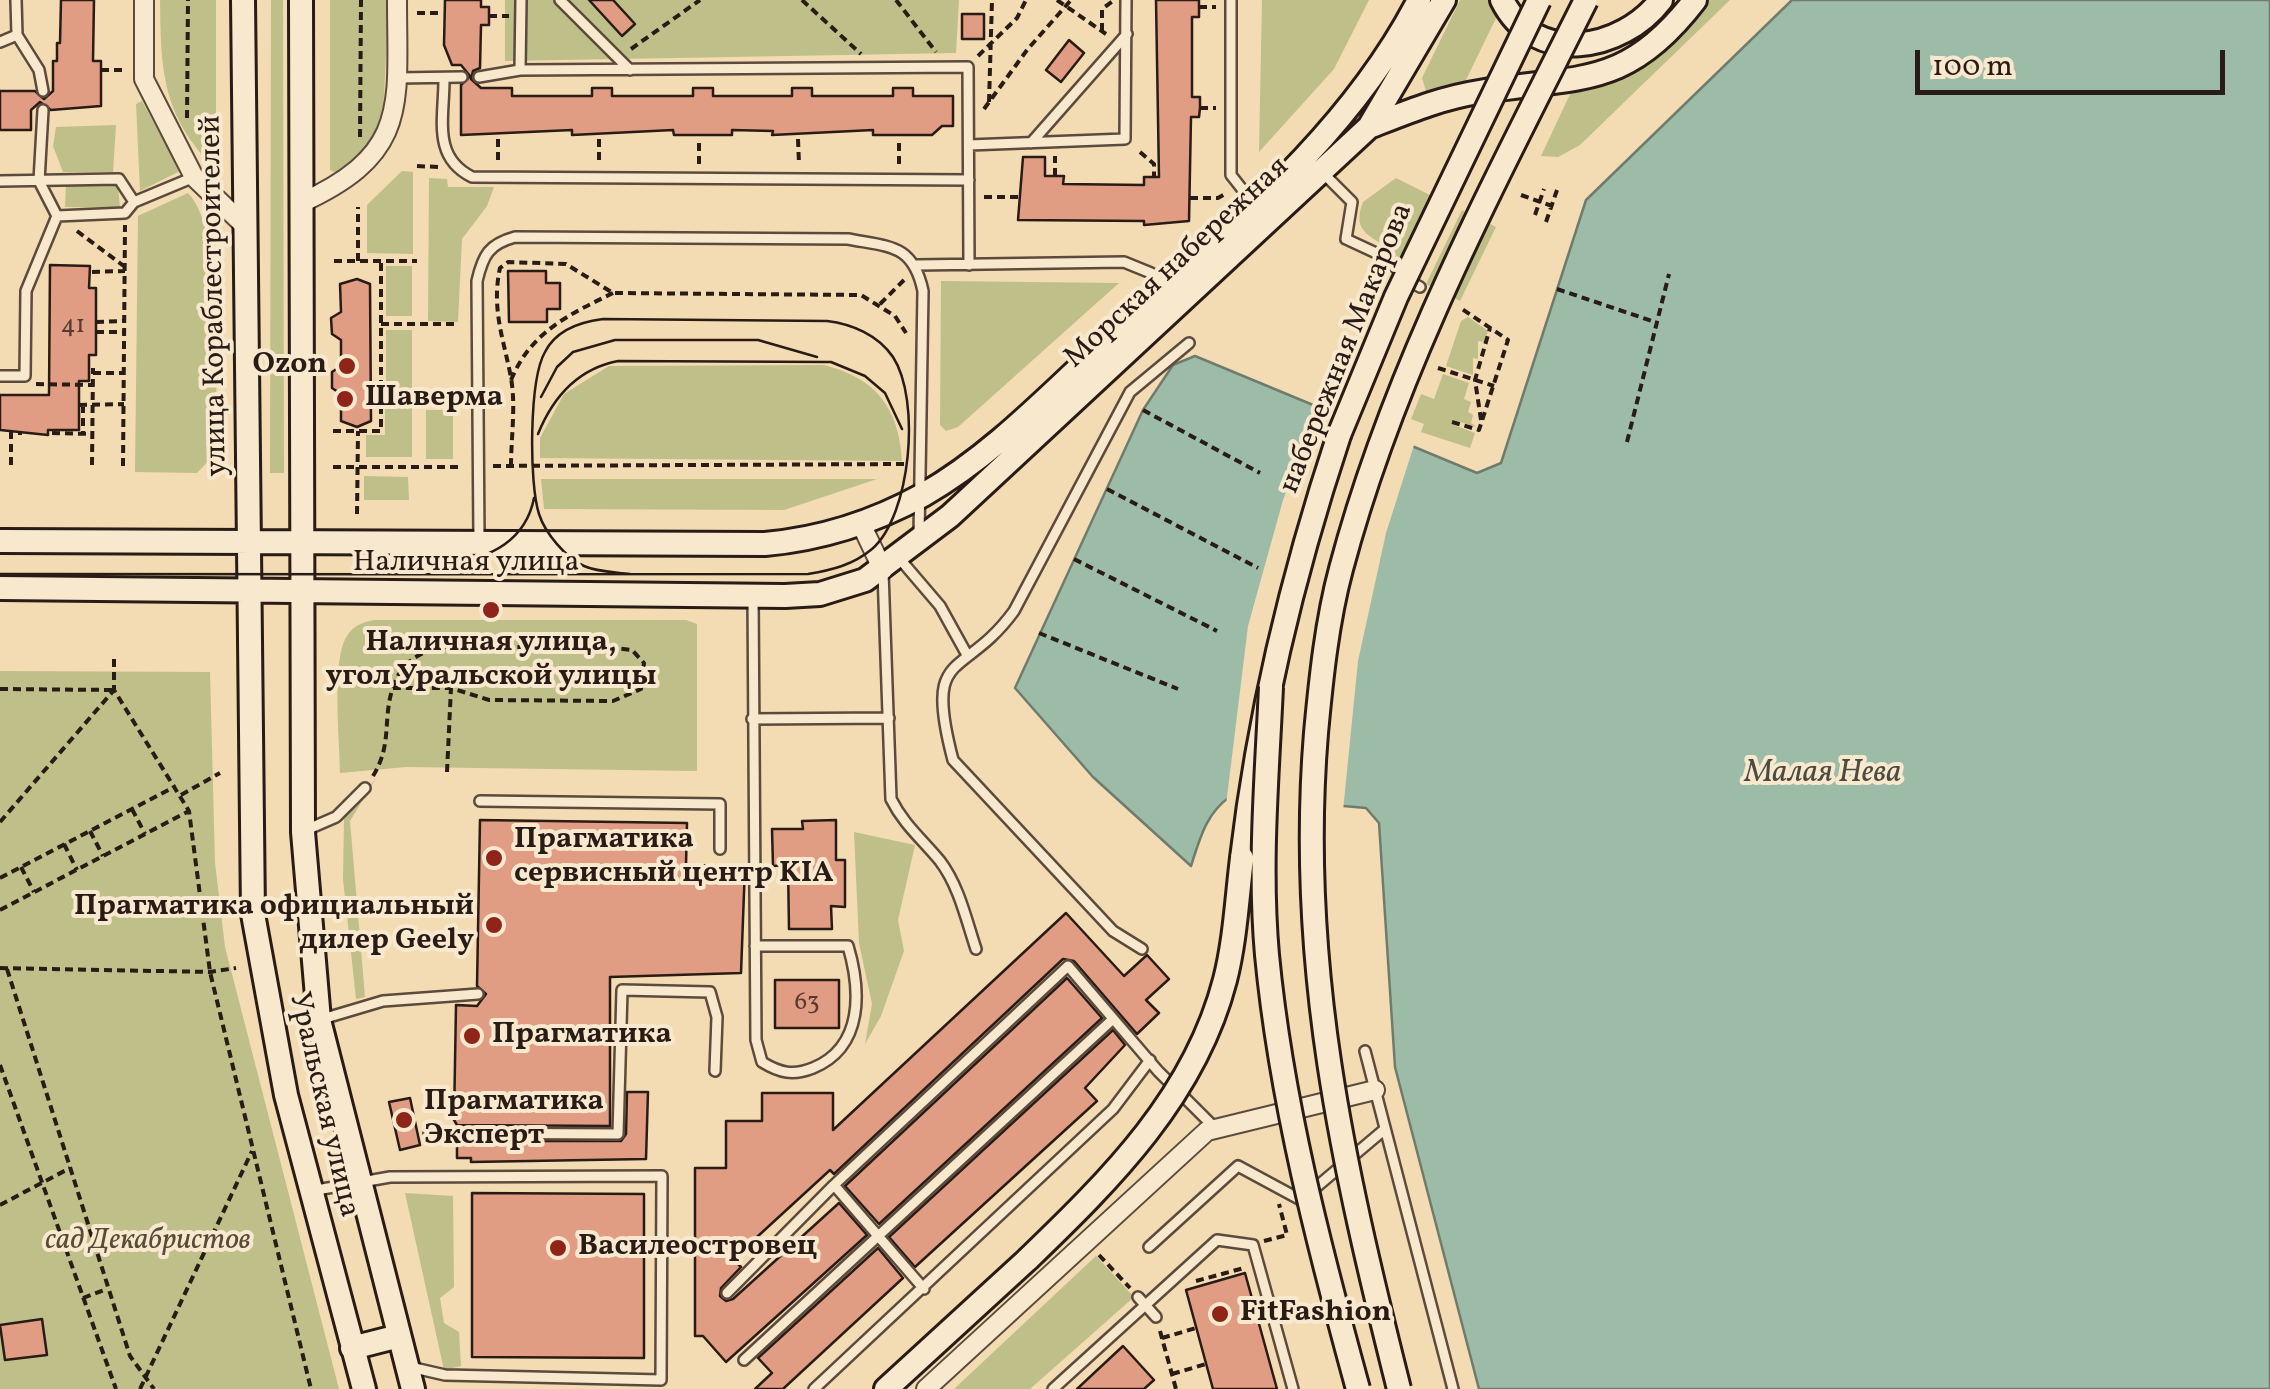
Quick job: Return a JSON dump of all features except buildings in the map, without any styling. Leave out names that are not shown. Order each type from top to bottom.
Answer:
[{"type":"main road","name":"улица Кораблестроителей","points":[[243,0],[250,591]]},
{"type":"main road","points":[[301,0],[306,592]]},
{"type":"main road","name":"Морская набережная","points":[[922,496],[997,442],[1255,206],[1346,114],[1420,0]]},
{"type":"main road","name":"Морская набережная","points":[[900,557],[1369,127],[1444,0]]},
{"type":"main road","points":[[1502,0],[1518,24],[1549,40],[1579,47],[1608,41],[1637,26],[1662,0]]},
{"type":"main road","name":"набережная Макарова","points":[[1358,1389],[1285,1084],[1267,952],[1265,820],[1270,687],[1298,560],[1338,435],[1396,297],[1539,0]]},
{"type":"main road","points":[[1400,1389],[1328,1076],[1315,968],[1309,818],[1320,686],[1340,572],[1376,451],[1433,313],[1586,0]]},
{"type":"main road","points":[[1369,127],[1480,92],[1595,77],[1653,48],[1695,0]]},
{"type":"main road","name":"Наличная улица","points":[[0,541],[765,544],[796,541],[861,524],[922,496]]},
{"type":"main road","name":"Наличная улица","points":[[0,588],[820,594],[900,557]]},
{"type":"main road","name":"Уральская улица","points":[[250,591],[253,914],[271,1030],[364,1389]]},
{"type":"main road","name":"Уральская улица","points":[[306,592],[303,832],[319,1020],[410,1378]]},
{"type":"main road","points":[[886,1389],[1028,1258],[1142,1143],[1188,1070],[1224,982],[1250,786],[1270,687]]},
{"type":"main road","points":[[352,1348],[399,1336]]},
{"type":"street","points":[[144,0],[144,79],[194,178],[244,225]]},
{"type":"street","points":[[301,203],[347,182],[378,151],[392,118],[397,78],[397,0]]},
{"type":"street","points":[[861,524],[900,557]]},
{"type":"street","points":[[926,1389],[1215,1128],[1376,1090]]},
{"type":"lane","points":[[16,0],[17,35],[38,70],[43,91]]},
{"type":"lane","points":[[520,70],[521,0]]},
{"type":"lane","points":[[560,0],[630,70]]},
{"type":"lane","points":[[968,140],[1031,143],[1125,139],[1126,0]]},
{"type":"lane","points":[[1231,0],[1232,175],[1255,206]]},
{"type":"lane","points":[[0,42],[17,35]]},
{"type":"lane","points":[[1031,143],[1123,38]]},
{"type":"lane","points":[[480,77],[520,70],[968,67],[969,265]]},
{"type":"lane","points":[[397,78],[462,76]]},
{"type":"lane","points":[[444,79],[444,152],[453,168],[472,178],[969,180]]},
{"type":"lane","points":[[0,376],[25,376],[26,291],[56,216],[39,180],[43,110]]},
{"type":"lane","points":[[1322,172],[1352,202],[1346,239],[1390,258],[1404,278],[1420,288]]},
{"type":"lane","points":[[56,216],[125,214],[134,202],[194,178]]},
{"type":"lane","points":[[0,181],[119,179],[134,202]]},
{"type":"lane","points":[[478,542],[477,281],[482,258],[494,243],[516,237],[848,239],[900,249],[918,265],[923,290],[922,496],[900,557],[888,718],[892,799],[904,824],[939,860],[955,886],[976,950]]},
{"type":"lane","points":[[918,265],[1124,262],[1151,272],[1166,288]]},
{"type":"lane","points":[[1142,949],[1113,931],[954,760],[945,726],[943,692],[948,669],[994,634],[1014,611],[1130,392],[1188,343]]},
{"type":"lane","points":[[900,557],[940,606],[966,653]]},
{"type":"lane","points":[[754,596],[752,719],[756,1040],[762,1062],[780,1072],[800,1073],[822,1064],[840,1051],[852,1033],[855,970],[848,946],[755,946]]},
{"type":"lane","points":[[752,719],[888,718]]},
{"type":"lane","points":[[303,832],[336,818],[365,788]]},
{"type":"lane","points":[[480,801],[720,804],[720,849]]},
{"type":"lane","points":[[728,1293],[834,1185],[1068,966],[1215,1128]]},
{"type":"lane","points":[[429,1133],[618,1134],[622,990],[710,992],[717,1017],[715,1071]]},
{"type":"lane","points":[[319,1020],[383,1000],[478,994]]},
{"type":"lane","points":[[744,1360],[1113,1019]]},
{"type":"lane","points":[[1365,1051],[1453,1389]]},
{"type":"lane","points":[[814,1389],[1113,1110],[1150,1060]]},
{"type":"lane","points":[[1149,1247],[1238,1166],[1300,1200],[1386,1128]]},
{"type":"lane","points":[[311,1192],[359,1180],[662,1176],[661,1380],[445,1374],[410,1378]]},
{"type":"lane","points":[[834,1185],[924,1289]]},
{"type":"lane","points":[[1053,1389],[1142,1301],[1216,1240],[1253,1244],[1293,1389]]},
{"type":"lane","points":[[1142,1301],[1156,1317]]},
{"type":"path","points":[[187,126],[188,0]]},
{"type":"path","points":[[360,152],[361,0]]},
{"type":"path","points":[[618,58],[700,0]]},
{"type":"path","points":[[802,0],[876,68]]},
{"type":"path","points":[[896,0],[948,68]]},
{"type":"path","points":[[989,102],[992,0]]},
{"type":"path","points":[[968,67],[1017,18],[1026,0]]},
{"type":"path","points":[[1056,0],[1102,31],[1123,38]]},
{"type":"path","points":[[968,140],[989,102],[1071,0]]},
{"type":"path","points":[[1102,31],[1102,9],[1114,0]]},
{"type":"path","points":[[417,13],[441,13]]},
{"type":"path","points":[[101,70],[126,70]]},
{"type":"path","points":[[498,139],[498,178]]},
{"type":"path","points":[[599,139],[599,178]]},
{"type":"path","points":[[699,178],[700,139]]},
{"type":"path","points":[[798,139],[798,179]]},
{"type":"path","points":[[899,139],[899,180]]},
{"type":"path","points":[[1055,152],[1055,176]]},
{"type":"path","points":[[1140,152],[1154,164],[1154,177]]},
{"type":"path","points":[[417,166],[453,168]]},
{"type":"path","points":[[1190,198],[1218,198],[1239,185]]},
{"type":"path","points":[[1534,215],[1544,189]]},
{"type":"path","points":[[1546,222],[1557,190]]},
{"type":"path","points":[[1521,195],[1552,206]]},
{"type":"path","points":[[969,198],[1018,198]]},
{"type":"path","points":[[358,207],[358,261]]},
{"type":"path","points":[[123,466],[125,214]]},
{"type":"path","points":[[56,216],[125,269]]},
{"type":"path","points":[[334,261],[417,261]]},
{"type":"path","points":[[333,430],[381,431],[381,261]]},
{"type":"path","points":[[511,466],[511,380],[497,333],[500,268],[508,262],[566,264],[613,292]]},
{"type":"path","points":[[880,304],[918,265]]},
{"type":"path","points":[[92,272],[125,269]]},
{"type":"path","points":[[1628,442],[1670,274]]},
{"type":"path","points":[[1557,289],[1655,322]]},
{"type":"path","points":[[511,380],[522,352],[544,331],[613,292],[861,295],[895,316],[910,343]]},
{"type":"path","points":[[1452,422],[1479,430],[1508,340],[1462,309]]},
{"type":"path","points":[[96,322],[124,322]]},
{"type":"path","points":[[381,324],[459,324]]},
{"type":"path","points":[[1482,423],[1475,380],[1490,328]]},
{"type":"path","points":[[96,332],[124,332]]},
{"type":"path","points":[[1438,368],[1494,386]]},
{"type":"path","points":[[92,466],[93,370],[124,373]]},
{"type":"path","points":[[25,376],[30,384],[92,384]]},
{"type":"path","points":[[381,402],[460,402]]},
{"type":"path","points":[[84,434],[81,405],[124,404]]},
{"type":"path","points":[[1143,410],[1260,473]]},
{"type":"path","points":[[357,514],[358,430]]},
{"type":"path","points":[[11,465],[11,433],[22,433]]},
{"type":"path","points":[[52,433],[92,434]]},
{"type":"path","points":[[333,468],[867,467],[912,461]]},
{"type":"path","points":[[1107,489],[1258,568]]},
{"type":"path","points":[[1074,558],[1217,631]]},
{"type":"path","points":[[1039,633],[1178,689]]},
{"type":"path","points":[[365,788],[386,755],[393,688],[405,666],[452,644],[624,648],[639,654],[644,663],[641,689],[613,701],[489,700],[451,688],[393,688]]},
{"type":"path","points":[[114,659],[114,690],[189,811],[210,972],[312,1389]]},
{"type":"path","points":[[447,772],[451,688]]},
{"type":"path","points":[[0,689],[114,690]]},
{"type":"path","points":[[0,822],[114,690]]},
{"type":"path","points":[[181,795],[220,773]]},
{"type":"path","points":[[0,878],[176,786]]},
{"type":"path","points":[[132,809],[145,834]]},
{"type":"path","points":[[0,910],[189,811]]},
{"type":"path","points":[[90,831],[103,856]]},
{"type":"path","points":[[64,844],[77,870]]},
{"type":"path","points":[[21,867],[34,892]]},
{"type":"path","points":[[0,968],[210,972],[236,968]]},
{"type":"path","points":[[7,969],[130,1356],[154,1389]]},
{"type":"path","points":[[0,1065],[116,1389]]},
{"type":"path","points":[[140,1389],[252,1151]]},
{"type":"path","points":[[0,1205],[70,1168]]},
{"type":"path","points":[[1274,1186],[1287,1235],[1275,1238]]},
{"type":"path","points":[[1096,1251],[1142,1301]]},
{"type":"path","points":[[1183,1285],[1249,1267]]},
{"type":"path","points":[[83,1298],[108,1288]]},
{"type":"path","points":[[1156,1317],[1176,1389]]},
{"type":"path","points":[[1162,1338],[1196,1328]]},
{"type":"path","points":[[1172,1374],[1206,1364]]},
{"type":"green space","points":[[160,0],[216,0],[216,170],[185,130],[168,92]]},
{"type":"green space","points":[[271,0],[283,0],[284,473],[270,473]]},
{"type":"green space","points":[[330,0],[389,0],[383,115],[371,150],[339,174],[330,170]]},
{"type":"green space","points":[[505,0],[959,0],[956,53],[505,61]]},
{"type":"green space","points":[[1262,0],[1369,0],[1334,69],[1259,152]]},
{"type":"green space","points":[[1460,0],[1490,0],[1498,14],[1464,84],[1426,91],[1422,78]]},
{"type":"green space","points":[[1709,0],[1730,0],[1580,145],[1558,157],[1541,156],[1572,90],[1615,75],[1649,57],[1678,34]]},
{"type":"green space","points":[[142,101],[180,171],[140,191],[136,104]]},
{"type":"green space","points":[[116,125],[113,172],[63,172],[53,146],[56,127]]},
{"type":"green space","points":[[402,171],[413,172],[413,254],[367,253],[367,205]]},
{"type":"green space","points":[[429,178],[447,179],[448,187],[494,187],[487,206],[462,239],[458,322],[428,321]]},
{"type":"green space","points":[[1396,178],[1452,206],[1416,279],[1394,253],[1366,233],[1360,221],[1363,202]]},
{"type":"green space","points":[[66,185],[118,185],[120,208],[65,207]]},
{"type":"green space","points":[[188,193],[201,214],[214,278],[215,454],[197,473],[135,472],[138,216]]},
{"type":"green space","points":[[1462,210],[1496,227],[1460,301],[1426,284]]},
{"type":"green space","points":[[386,266],[412,266],[412,316],[386,316]]},
{"type":"green space","points":[[941,281],[1119,283],[958,427],[946,431],[940,425]]},
{"type":"green space","points":[[1468,317],[1488,331],[1484,342],[1478,341],[1473,375],[1446,366],[1461,321]]},
{"type":"green space","points":[[386,330],[412,330],[412,392],[386,392]]},
{"type":"green space","points":[[824,365],[858,378],[881,398],[896,425],[902,461],[540,458],[540,438],[564,394],[609,366]]},
{"type":"green space","points":[[1443,374],[1469,383],[1464,399],[1471,402],[1468,412],[1473,415],[1471,423],[1477,427],[1453,420],[1451,424],[1475,433],[1470,448],[1421,432],[1424,424],[1411,419],[1421,394],[1434,399]]},
{"type":"green space","points":[[385,407],[412,407],[412,457],[366,457],[366,435],[385,435]]},
{"type":"green space","points":[[426,410],[453,410],[453,459],[426,459]]},
{"type":"green space","points":[[364,476],[408,477],[409,500],[364,500]]},
{"type":"green space","points":[[541,479],[877,479],[784,510],[544,509]]},
{"type":"green space","points":[[374,620],[686,620],[697,624],[697,771],[406,767],[340,773],[338,682],[342,647],[352,629]]},
{"type":"green space","name":"сад Декабристов","points":[[0,671],[210,672],[215,863],[225,947],[339,1389],[0,1389]]},
{"type":"green space","points":[[376,778],[350,821],[365,997],[356,999],[343,879],[344,819]]},
{"type":"green space","points":[[854,832],[915,845],[898,920],[904,951],[881,1016],[865,1044],[872,1004],[859,943]]},
{"type":"green space","points":[[405,1193],[453,1196],[454,1287],[440,1298],[444,1323],[459,1332],[461,1366],[444,1370]]},
{"type":"green space","points":[[1096,1256],[1134,1297],[1030,1389],[954,1389]]},
{"type":"water","name":"Малая Нева","points":[[1792,0],[2270,0],[2270,1389],[1479,1389],[1395,1067],[1379,823],[1366,808],[1231,796],[1210,818],[1191,866],[1093,777],[1015,688],[1143,410],[1173,365],[1195,356],[1477,473],[1501,463],[1586,200]]},
{"type":"pier","points":[[1321,403],[1415,442],[1386,533],[1358,661],[1343,811],[1233,801],[1226,805],[1248,626],[1283,500]]},
{"type":"tram line","points":[[0,574],[505,574],[808,574],[834,569],[872,549],[896,511],[903,485],[908,456],[907,400],[902,376],[887,349],[864,332],[827,321],[603,319],[577,325],[555,338],[540,366],[533,407],[533,480],[539,514],[557,544],[577,562],[595,570],[630,574]]},
{"type":"tram line","points":[[541,397],[557,367],[573,352],[615,340],[758,340],[817,357]]},
{"type":"tram line","points":[[538,434],[551,408],[568,387],[590,371],[618,361],[831,362],[865,376],[885,393],[902,429]]},
{"type":"tram line","points":[[450,561],[479,556],[515,536],[534,498]]},
{"type":"place","name":"Ozon","points":[[347,366]]},
{"type":"place","name":"Шаверма","points":[[345,399]]},
{"type":"place","name":"Наличная улица, угол Уральской улицы","points":[[491,610]]},
{"type":"place","name":"Прагматика сервисный центр KIA","points":[[494,858]]},
{"type":"place","name":"Прагматика официальный дилер Geely","points":[[494,925]]},
{"type":"place","name":"Прагматика","points":[[472,1036]]},
{"type":"place","name":"Прагматика Эксперт","points":[[404,1120]]},
{"type":"place","name":"Василеостровец","points":[[558,1248]]},
{"type":"place","name":"FitFashion","points":[[1220,1314]]}]
